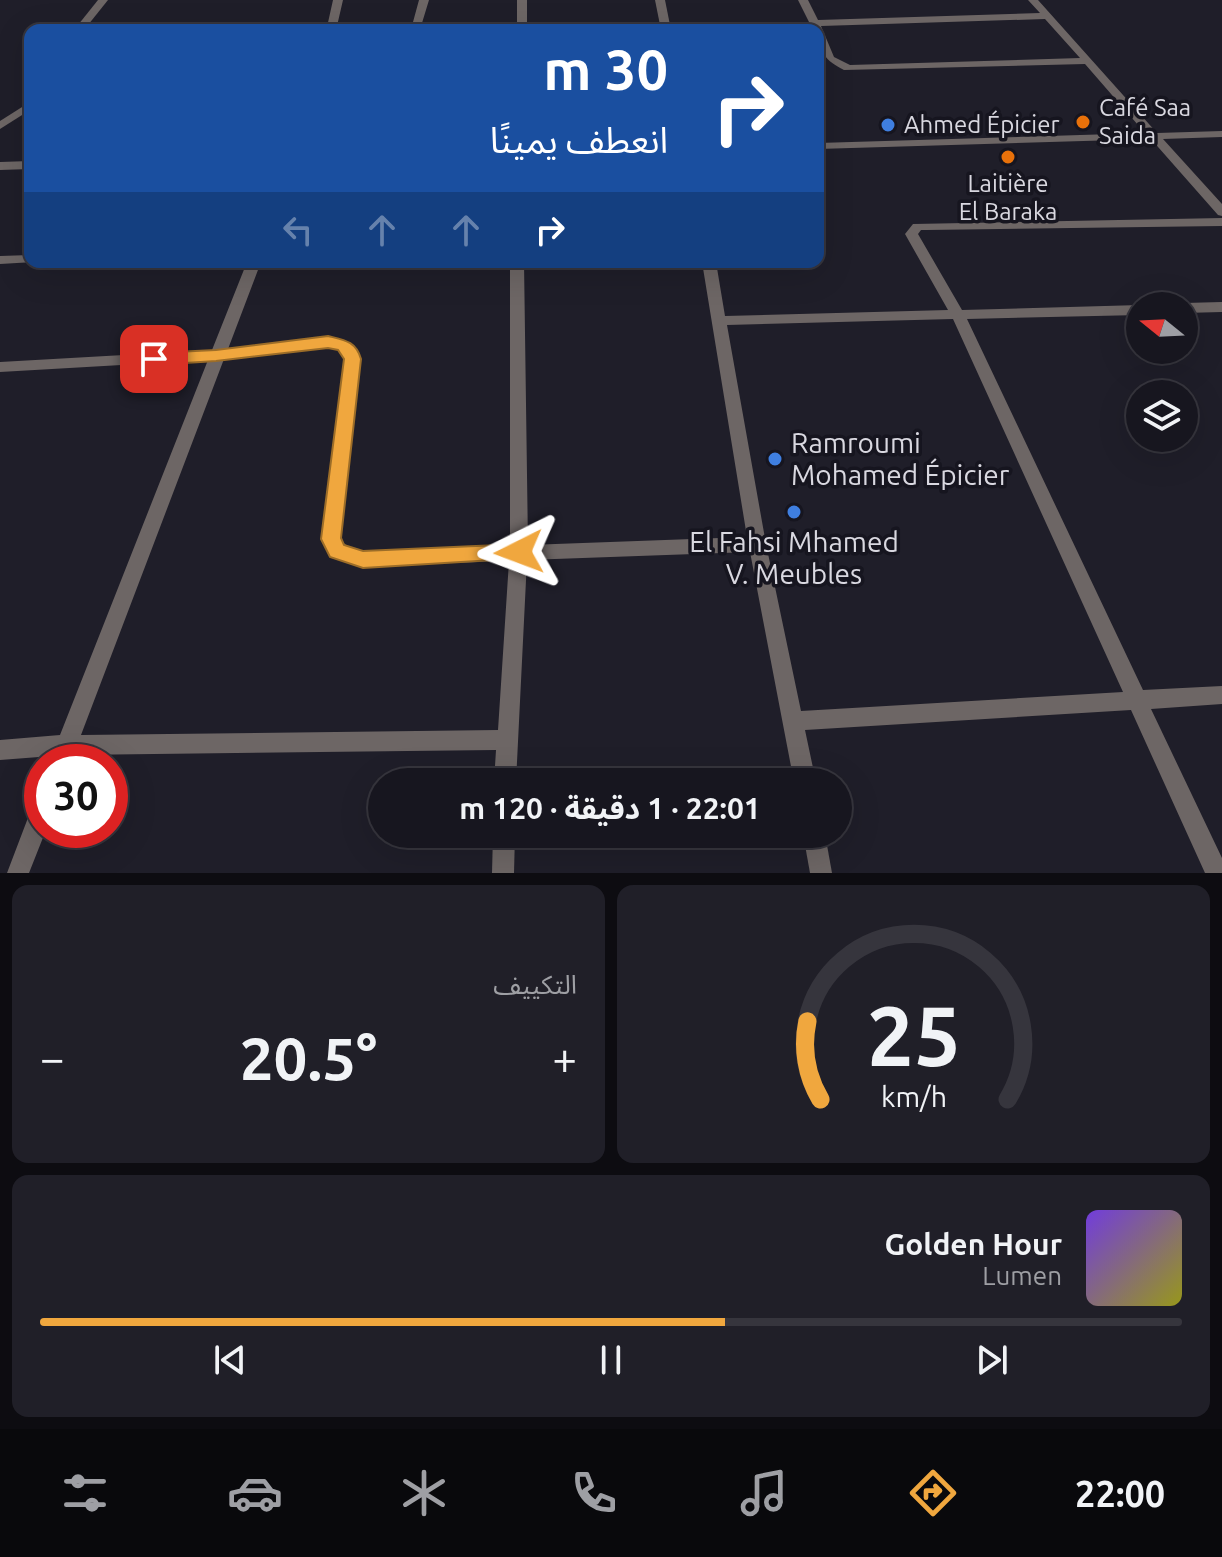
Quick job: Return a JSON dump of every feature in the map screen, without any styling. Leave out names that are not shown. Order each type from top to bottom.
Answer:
[{"type":"street","points":[[84,24],[103,0]]},
{"type":"street","points":[[332,24],[338,0]]},
{"type":"street","points":[[416,24],[424,0]]},
{"type":"street","points":[[522,0],[522,24]]},
{"type":"street","points":[[660,0],[665,24]]},
{"type":"street","points":[[803,0],[815,24]]},
{"type":"street","points":[[1033,0],[1222,212]]},
{"type":"street","points":[[824,28],[1047,16]]},
{"type":"street","points":[[824,45],[830,59],[848,68],[1088,61]]},
{"type":"street","points":[[0,126],[24,109]]},
{"type":"street","points":[[824,146],[1222,134]]},
{"type":"street","points":[[0,166],[24,165]]},
{"type":"street","points":[[1217,873],[959,317],[911,234],[917,227],[1222,222]]},
{"type":"street","points":[[0,260],[24,259]]},
{"type":"street","points":[[67,744],[252,268]]},
{"type":"street","points":[[505,768],[519,552],[517,268]]},
{"type":"street","points":[[710,268],[757,544],[802,768]]},
{"type":"street","points":[[1198,308],[1222,307]]},
{"type":"street","points":[[720,321],[1126,311]]},
{"type":"street","points":[[0,367],[216,355],[328,342],[343,345],[350,350],[352,359],[331,539],[337,551],[363,559],[757,544]]},
{"type":"street","points":[[793,721],[1222,695]]},
{"type":"street","points":[[128,752],[506,740]]},
{"type":"street","points":[[0,750],[24,752]]},
{"type":"street","points":[[18,873],[28,848]]},
{"type":"street","points":[[503,873],[504,848]]},
{"type":"street","points":[[817,848],[821,873]]},
{"type":"place","name":"Café Saa Saida","points":[[1083,122]]},
{"type":"place","name":"Ahmed Épicier","points":[[888,125]]},
{"type":"place","name":"Laitière El Baraka","points":[[1008,157]]},
{"type":"place","name":"Ramroumi Mohamed Épicier","points":[[775,459]]},
{"type":"place","name":"El Fahsi Mhamed V. Meubles","points":[[794,512]]},
{"type":"route","points":[[154,359],[328,342],[343,345],[350,350],[352,359],[331,539],[337,551],[347,557],[363,559],[519,552]]}]
